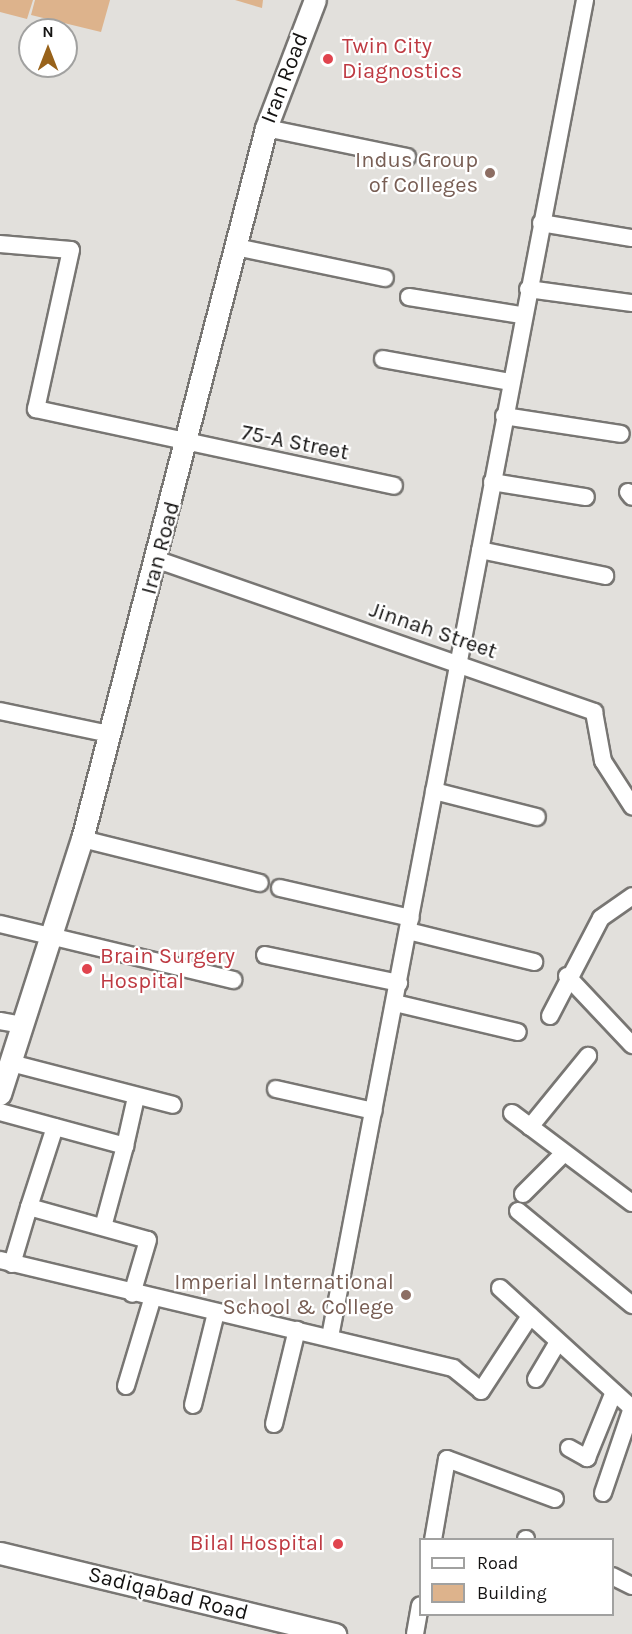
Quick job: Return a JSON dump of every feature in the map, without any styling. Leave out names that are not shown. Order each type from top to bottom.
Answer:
[{"type":"main road","name":"Iran Road","points":[[0,1094],[82,839],[158,560],[266,128],[315,0]]},
{"type":"main road","name":"Sadiqabad Road","points":[[0,1554],[335,1634]]},
{"type":"street","points":[[330,1337],[399,983],[522,315],[585,0]]},
{"type":"street","points":[[266,128],[407,157]]},
{"type":"street","points":[[541,224],[632,238]]},
{"type":"street","name":"75-A Street","points":[[0,244],[71,250],[36,410],[394,486]]},
{"type":"street","points":[[236,247],[385,279]]},
{"type":"street","points":[[528,289],[632,303]]},
{"type":"street","points":[[409,297],[522,315]]},
{"type":"street","points":[[383,359],[510,382]]},
{"type":"street","points":[[504,416],[621,434]]},
{"type":"street","points":[[492,482],[586,497]]},
{"type":"street","points":[[480,550],[605,576]]},
{"type":"street","name":"Jinnah Street","points":[[158,560],[458,662],[594,712],[603,761],[632,806]]},
{"type":"street","points":[[0,711],[109,734]]},
{"type":"street","points":[[434,791],[537,817]]},
{"type":"street","points":[[82,839],[260,883]]},
{"type":"street","points":[[280,888],[534,962]]},
{"type":"street","points":[[550,1016],[567,976],[601,918],[632,896]]},
{"type":"street","points":[[0,924],[51,934],[233,980]]},
{"type":"street","points":[[265,955],[399,983]]},
{"type":"street","points":[[567,976],[632,1045]]},
{"type":"street","points":[[395,1003],[518,1032]]},
{"type":"street","points":[[0,1021],[22,1025]]},
{"type":"street","points":[[530,1127],[588,1056]]},
{"type":"street","points":[[11,1063],[173,1105]]},
{"type":"street","points":[[276,1089],[374,1111]]},
{"type":"street","points":[[103,1227],[136,1097]]},
{"type":"street","points":[[0,1112],[125,1146]]},
{"type":"street","points":[[512,1113],[632,1203]]},
{"type":"street","points":[[55,1127],[29,1207],[6,1262],[152,1300],[330,1337],[453,1368],[481,1391],[530,1316]]},
{"type":"street","points":[[523,1194],[564,1153]]},
{"type":"street","points":[[29,1207],[148,1240],[132,1294]]},
{"type":"street","points":[[518,1211],[632,1305]]},
{"type":"street","points":[[500,1288],[632,1408],[603,1493]]},
{"type":"street","points":[[126,1386],[152,1300]]},
{"type":"street","points":[[193,1406],[216,1313]]},
{"type":"street","points":[[274,1424],[297,1330]]},
{"type":"street","points":[[536,1379],[558,1342]]},
{"type":"street","points":[[569,1448],[587,1458],[614,1392]]},
{"type":"street","points":[[433,1538],[447,1459],[555,1499]]},
{"type":"street","points":[[614,1577],[632,1586]]},
{"type":"street","points":[[415,1634],[419,1611]]},
{"type":"building","points":[[0,0],[33,0],[27,18],[0,12]]},
{"type":"building","points":[[35,0],[110,0],[101,32],[78,26],[78,18],[43,18],[31,15]]},
{"type":"building","points":[[235,0],[263,0],[262,8]]},
{"type":"place","name":"Twin City Diagnostics","points":[[328,59]]},
{"type":"place","name":"Indus Group of Colleges","points":[[490,173]]},
{"type":"place","name":"Brain Surgery Hospital","points":[[87,969]]},
{"type":"place","name":"Imperial International School & College","points":[[406,1295]]},
{"type":"place","name":"Bilal Hospital","points":[[338,1544]]}]
